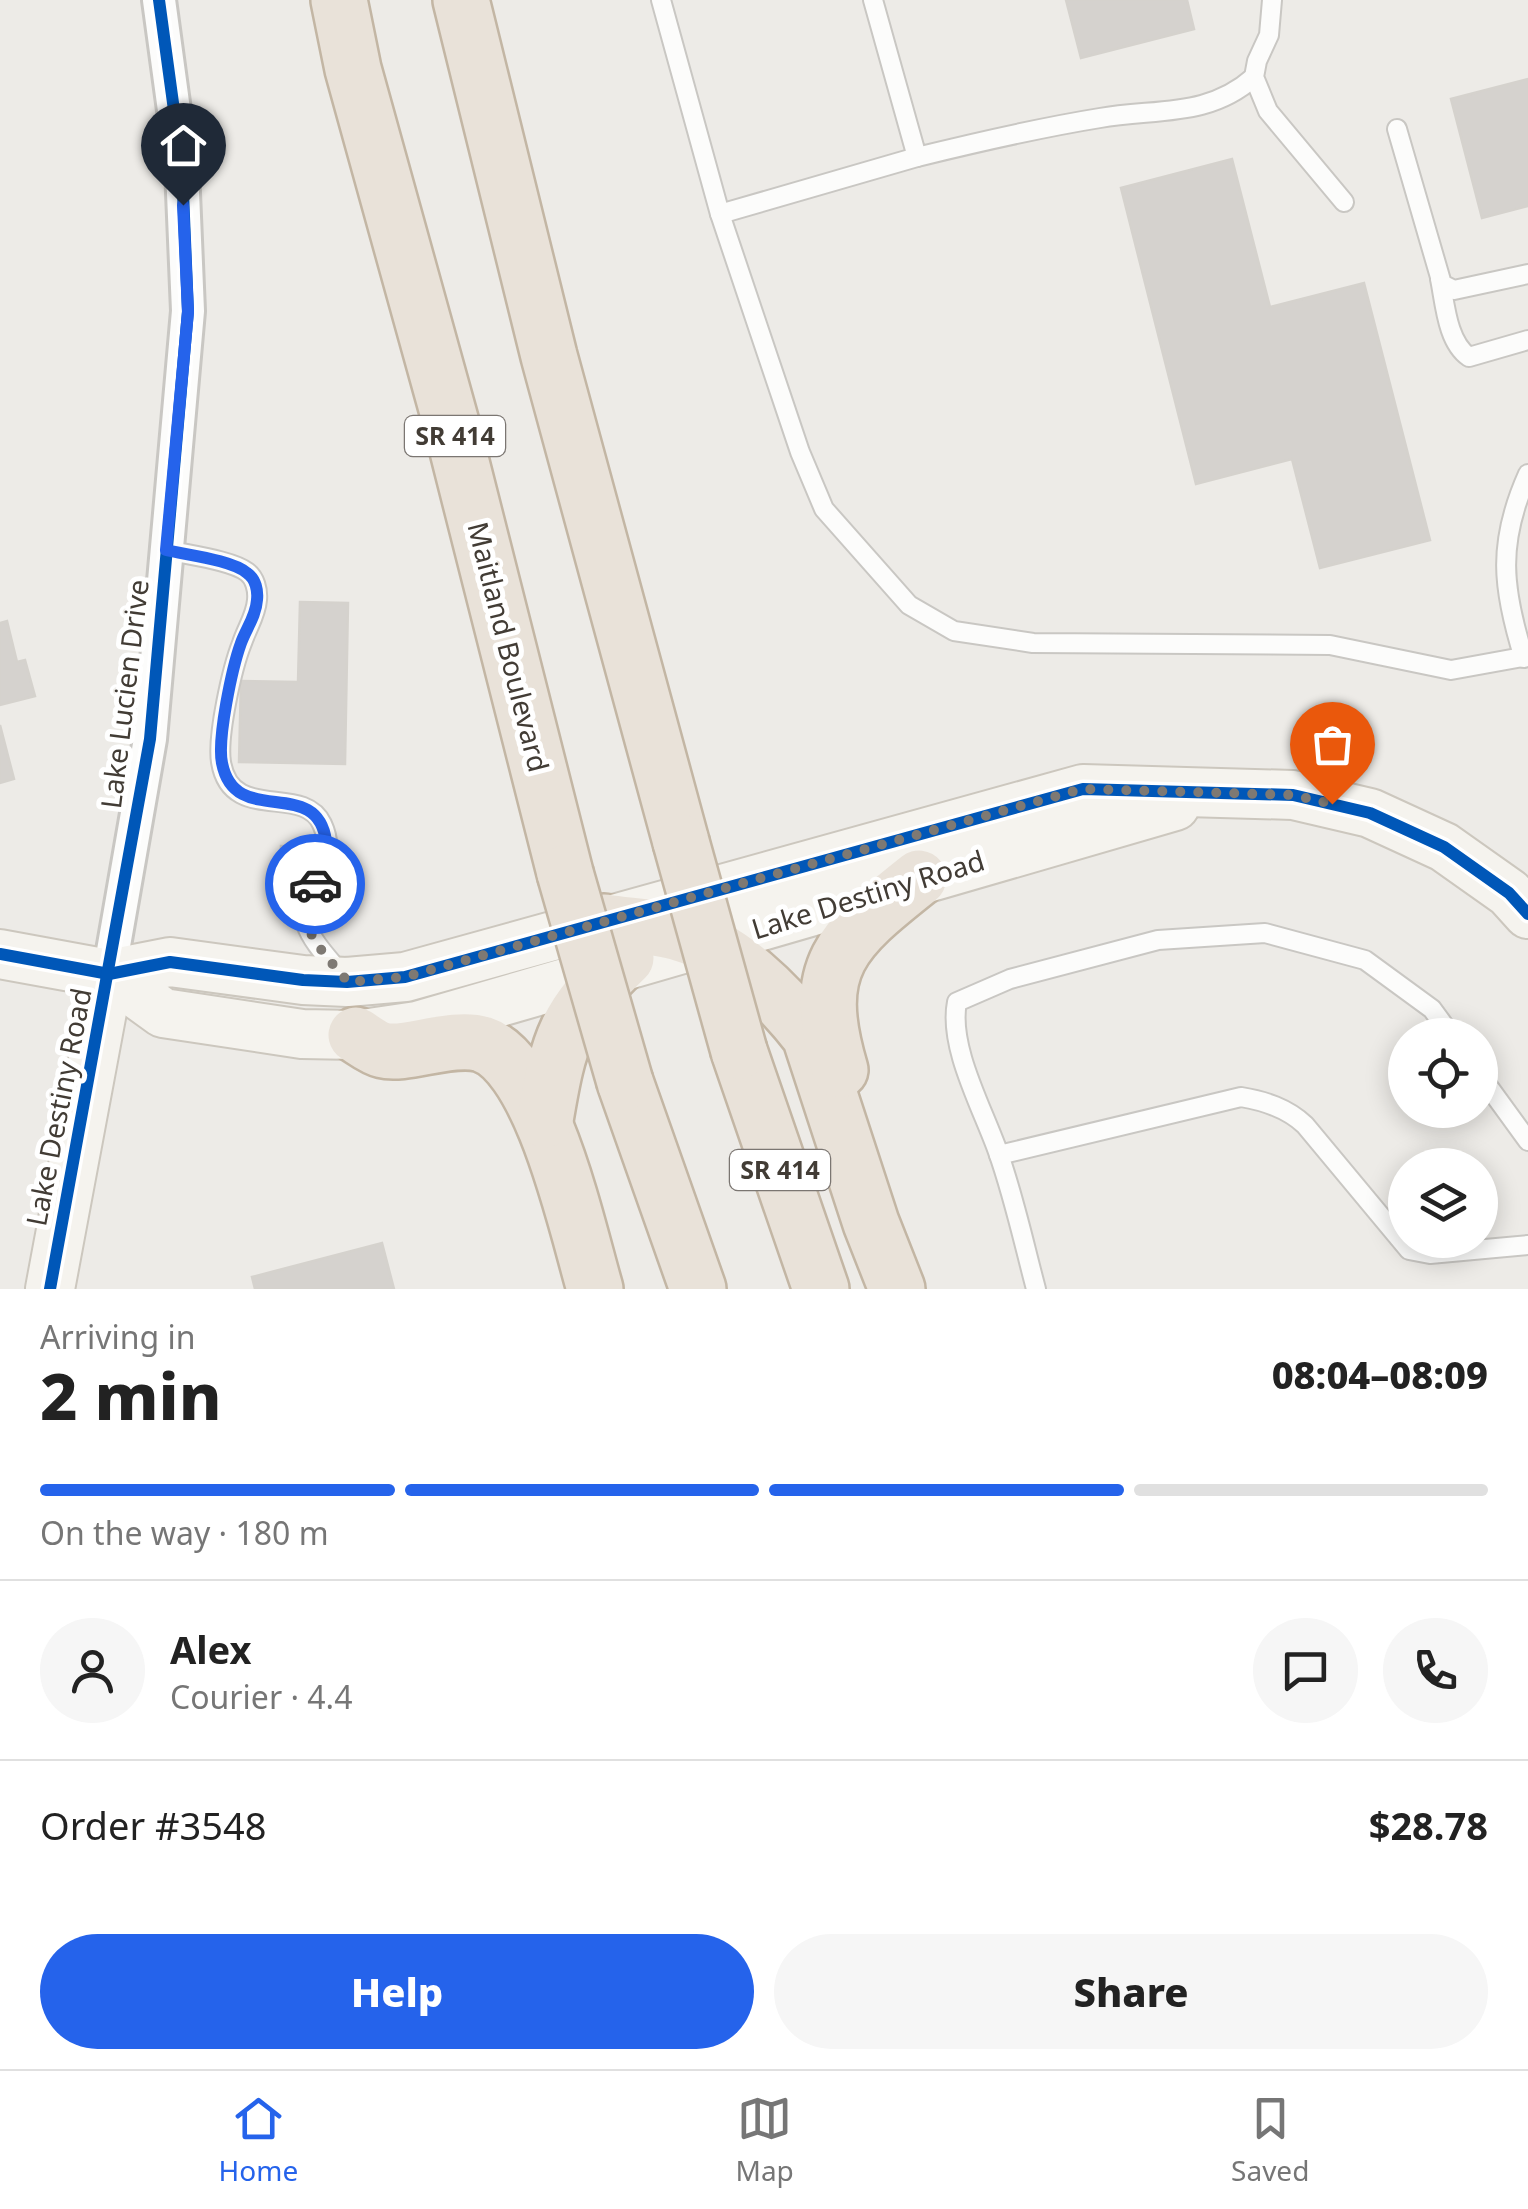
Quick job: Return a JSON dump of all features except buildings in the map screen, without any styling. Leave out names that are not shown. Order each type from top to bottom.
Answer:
[{"type":"highway","name":"Maitland Boulevard","points":[[339,0],[353,69],[452,423],[566,873],[626,1082],[698,1289]]},
{"type":"highway","name":"SR 414","points":[[461,0],[549,356],[739,1051],[820,1289]]},
{"type":"highway","points":[[494,0],[549,356]]},
{"type":"highway","points":[[901,1289],[826,1013],[832,974],[848,940],[919,878]]},
{"type":"highway","points":[[545,1120],[556,1054],[610,945],[690,922],[773,993],[810,1036],[870,1222],[901,1289]]},
{"type":"highway","points":[[356,1036],[384,1051],[445,1042],[483,1044],[506,1062],[545,1120],[595,1289]]},
{"type":"highway","points":[[626,1082],[668,1289]]},
{"type":"street","name":"Lake Lucien Drive","points":[[109,974],[150,738],[188,312],[182,169],[159,0]]},
{"type":"street","name":"Lake Destiny Road","points":[[690,922],[1082,789],[1293,795],[1370,813],[1444,847],[1509,893],[1528,914]]},
{"type":"street","name":"Lake Destiny Road","points":[[690,922],[919,878],[1226,792]]},
{"type":"street","name":"Lake Destiny Road","points":[[109,974],[170,962],[348,982],[405,977],[610,945]]},
{"type":"street","name":"Lake Destiny Road","points":[[109,974],[164,1013],[302,1034],[356,1036],[417,1026],[610,945]]},
{"type":"street","points":[[0,954],[109,974]]},
{"type":"street","name":"Lake Destiny Road","points":[[50,1289],[109,974]]},
{"type":"lane","points":[[661,0],[720,214],[800,452],[824,509],[909,606],[954,630],[1032,643],[1330,645],[1451,670],[1526,657],[1508,606],[1506,547],[1514,506],[1528,474]]},
{"type":"lane","points":[[873,0],[917,156]]},
{"type":"lane","points":[[1272,0],[1269,35],[1254,77],[1268,111],[1344,202]]},
{"type":"lane","points":[[720,214],[917,156],[1105,117],[1187,109],[1222,100],[1254,77]]},
{"type":"lane","points":[[1396,129],[1452,332],[1462,352],[1469,357],[1528,340]]},
{"type":"lane","points":[[1440,279],[1454,290],[1528,274]]},
{"type":"lane","points":[[166,550],[230,565],[247,572],[256,584],[254,614],[229,684],[221,762],[237,792],[252,800],[305,806],[320,820],[328,846],[304,913],[313,937],[348,982]]},
{"type":"lane","points":[[1036,1289],[999,1155],[969,1077],[954,1015],[957,1002],[1010,979],[1158,940],[1264,933],[1365,960],[1432,1009],[1438,1018]]},
{"type":"lane","points":[[999,1155],[1240,1097],[1260,1100],[1305,1124],[1409,1250],[1430,1254],[1528,1245]]},
{"type":"lane","points":[[1498,1100],[1528,1141]]},
{"type":"cycle path","points":[[50,1289],[150,739],[188,311],[182,169],[159,0]]},
{"type":"cycle path","points":[[0,954],[109,974],[170,962],[303,980],[347,982],[405,977],[1083,789],[1293,795],[1370,813],[1444,847],[1509,893],[1528,914]]},
{"type":"way so far","points":[[315,884],[304,903],[306,924],[348,982],[405,977],[1082,789],[1293,795],[1332,804]]},
{"type":"route","points":[[183,205],[188,312],[166,550],[230,565],[247,572],[256,584],[254,614],[229,684],[221,762],[237,792],[252,800],[305,806],[320,820],[328,846],[315,884]]}]
